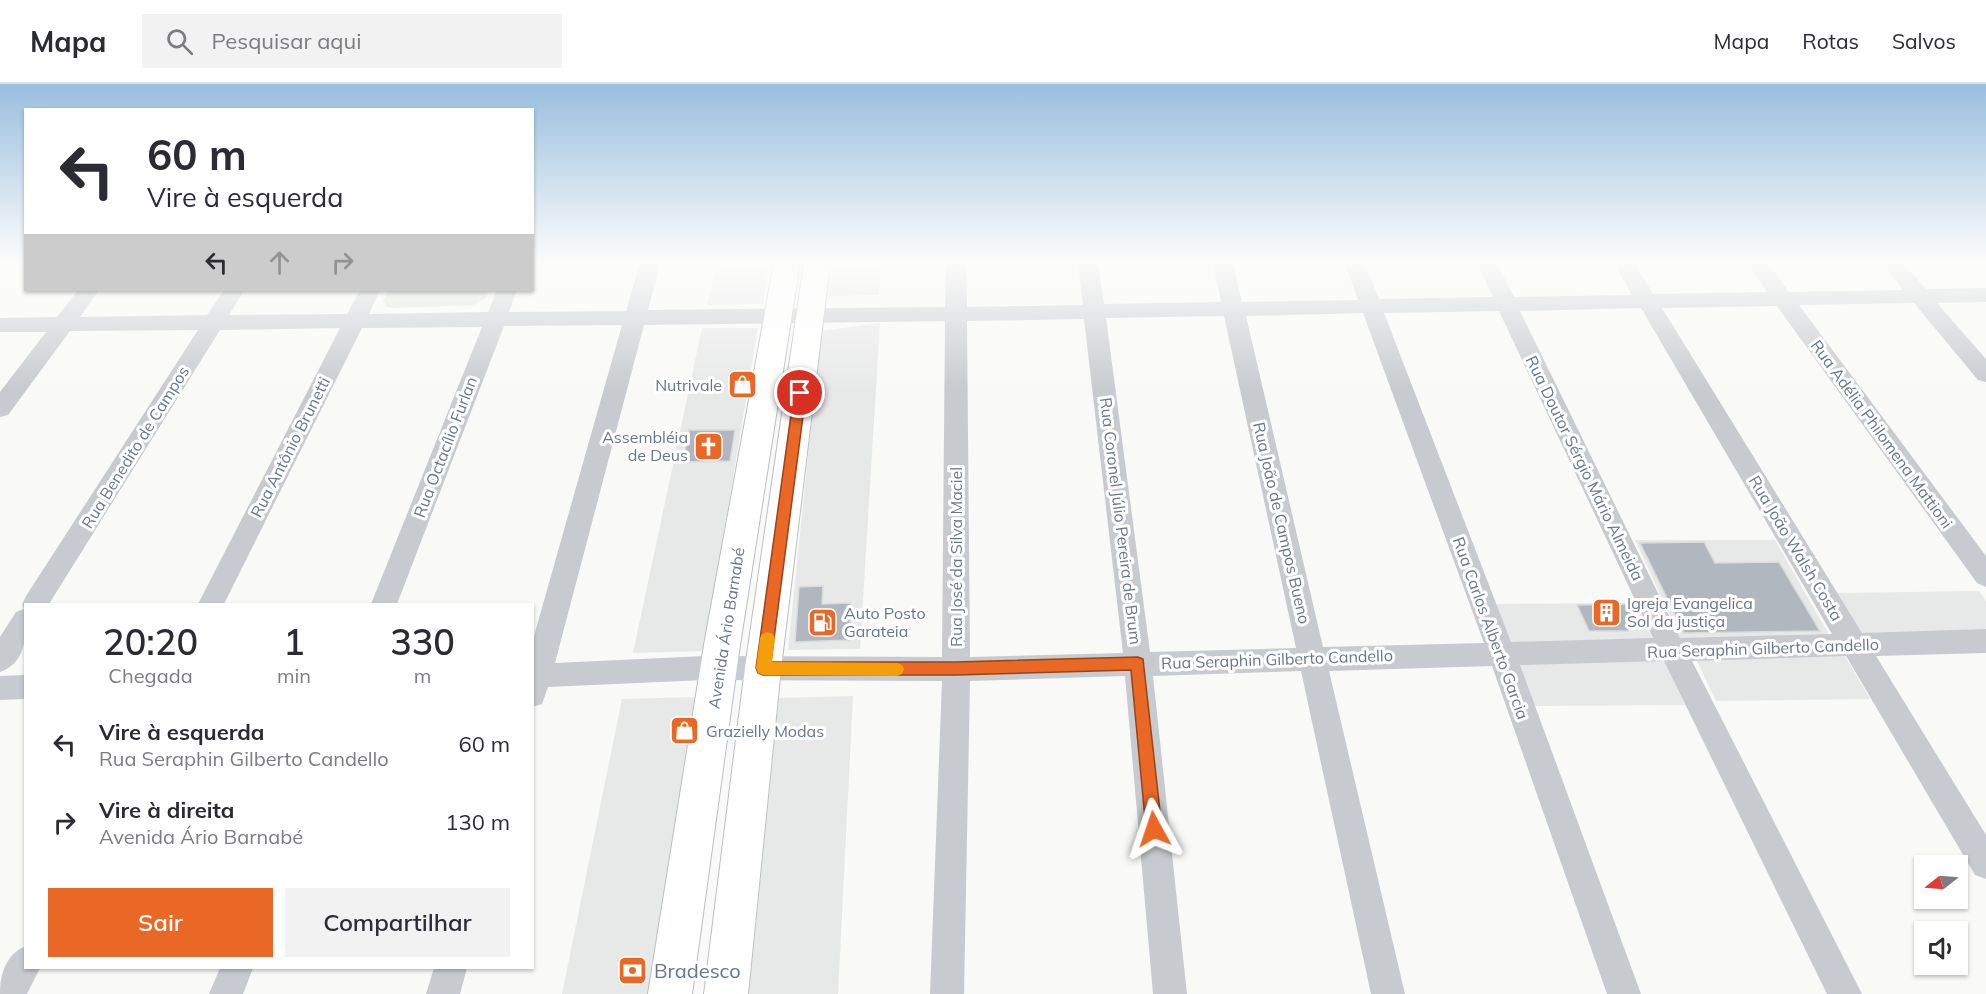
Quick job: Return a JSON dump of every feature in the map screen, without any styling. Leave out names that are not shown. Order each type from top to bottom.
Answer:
[{"type":"main road","name":"Avenida Ário Barnabé","points":[[726,994],[763,668],[795,315],[794,305]]},
{"type":"main road","name":"Avenida Ário Barnabé","points":[[670,994],[718,669],[795,315],[799,305]]},
{"type":"street","points":[[0,409],[77,305]]},
{"type":"street","name":"Rua Benedito de Campos","points":[[36,603],[224,305]]},
{"type":"street","name":"Rua Antônio Brunetti","points":[[212,603],[362,305]]},
{"type":"street","name":"Rua Octacílio Furlan","points":[[384,603],[501,305]]},
{"type":"street","points":[[534,682],[639,305]]},
{"type":"street","name":"Rua José da Silva Maciel","points":[[947,994],[956,669],[956,305]]},
{"type":"street","name":"Rua Coronel Júlio Pereira de Brum","points":[[1094,305],[1138,663],[1170,994]]},
{"type":"street","name":"Rua João de Campos Bueno","points":[[1233,305],[1388,994]]},
{"type":"street","points":[[0,325],[956,314],[1407,305]]},
{"type":"street","name":"Rua Doutor Sérgio Mário Almeida","points":[[1507,305],[1673,651],[1845,994]]},
{"type":"street","name":"Rua João Walsh Costa","points":[[1650,305],[1986,864]]},
{"type":"street","name":"Rua Adélia Philomena Mattioni","points":[[1788,305],[1986,576]]},
{"type":"street","points":[[1929,305],[1986,374]]},
{"type":"street","name":"Rua Carlos Alberto Garcia","points":[[1371,306],[1502,654],[1624,994]]},
{"type":"street","points":[[0,660],[24,623]]},
{"type":"street","name":"Rua Seraphin Gilberto Candello","points":[[534,682],[718,669],[956,669],[1986,641]]},
{"type":"street","points":[[0,688],[24,687]]},
{"type":"street","points":[[9,994],[24,966]]},
{"type":"street","points":[[226,994],[237,969]]},
{"type":"street","points":[[443,994],[451,969]]},
{"type":"shaded area","points":[[386,305],[461,305],[395,308]]},
{"type":"shaded area","points":[[880,323],[860,649],[788,650],[821,331]]},
{"type":"shaded area","points":[[702,328],[758,328],[704,651],[633,653]]},
{"type":"shaded area","points":[[1635,540],[1775,540],[1833,642],[1682,642]]},
{"type":"shaded area","points":[[1979,591],[1986,601],[1986,632],[1861,633],[1837,593]]},
{"type":"shaded area","points":[[1636,603],[1655,644],[1507,645],[1493,604]]},
{"type":"shaded area","points":[[1844,655],[1870,699],[1716,701],[1695,657]]},
{"type":"shaded area","points":[[1665,661],[1685,705],[1531,706],[1515,662]]},
{"type":"shaded area","points":[[853,696],[838,994],[749,994],[779,698]]},
{"type":"shaded area","points":[[696,697],[651,994],[562,994],[622,699]]},
{"type":"building","name":"Assembléia de Deus","points":[[689,430],[735,430],[730,461],[683,462]]},
{"type":"building","points":[[1704,542],[1715,563],[1779,562],[1820,631],[1684,633],[1640,543]]},
{"type":"building","name":"Auto Posto Garateia","points":[[823,586],[822,604],[851,603],[849,640],[795,642],[799,587]]},
{"type":"building","name":"Igreja Evangelica Sol da justiça","points":[[1628,604],[1635,618],[1628,631],[1589,631],[1577,605]]},
{"type":"slow traffic","points":[[767,638],[763,668],[897,669]]},
{"type":"place","name":"Nutrivale","points":[[743,385]]},
{"type":"place","name":"Assembléia de Deus","points":[[709,446]]},
{"type":"place","name":"Igreja Evangelica Sol da justiça","points":[[1606,612]]},
{"type":"place","name":"Auto Posto Garateia","points":[[823,622]]},
{"type":"place","name":"Grazielly Modas","points":[[685,731]]},
{"type":"place","name":"Bradesco","points":[[633,970]]},
{"type":"route","points":[[800,393],[763,668],[790,670],[956,669],[1138,663],[1154,829]]}]
